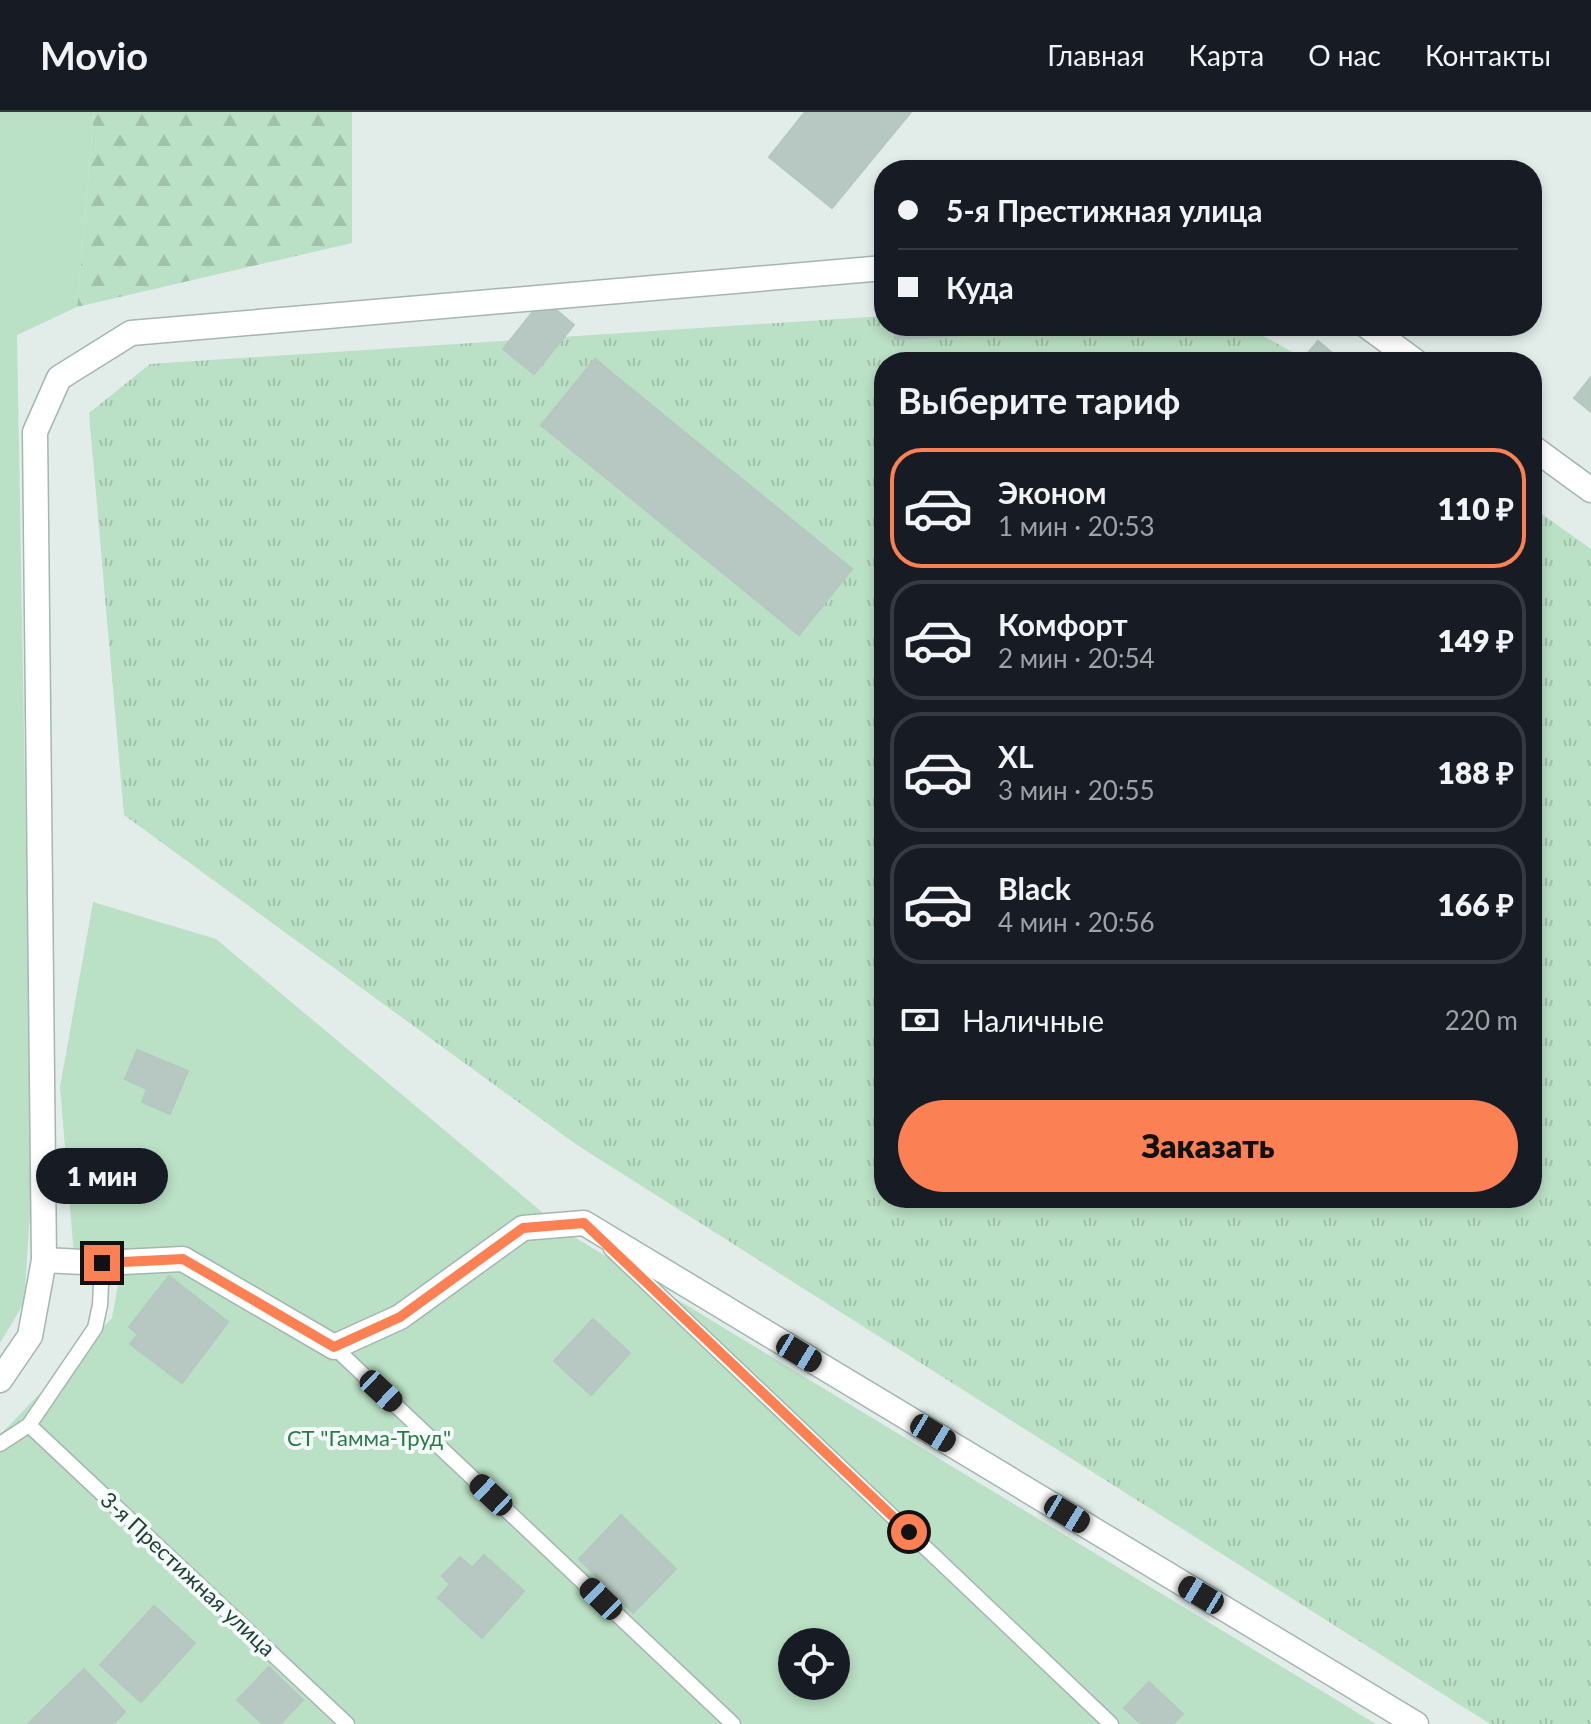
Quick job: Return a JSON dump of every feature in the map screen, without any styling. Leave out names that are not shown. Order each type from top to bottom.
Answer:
[{"type":"street","points":[[0,1380],[30,1336],[44,1260],[35,432],[59,378],[131,333],[874,269]]},
{"type":"street","points":[[1381,336],[1402,352]]},
{"type":"street","points":[[1542,454],[1591,490]]},
{"type":"street","points":[[44,1260],[102,1263],[183,1259],[334,1347],[400,1317],[523,1228],[584,1223],[1416,1724]]},
{"type":"lane","points":[[584,1223],[1111,1724]]},
{"type":"lane","points":[[0,1444],[29,1425],[95,1328],[100,1305],[102,1263]]},
{"type":"lane","points":[[334,1347],[733,1724]]},
{"type":"lane","name":"3-я Престижная улица","points":[[29,1425],[347,1724]]},
{"type":"green space","points":[[0,112],[94,112],[77,307],[17,335],[32,1184],[24,1303],[0,1343]]},
{"type":"green space","points":[[94,112],[352,112],[352,243],[77,307]]},
{"type":"green space","points":[[874,317],[874,336],[1264,336],[1292,352],[874,352],[874,1208],[1542,1208],[1542,514],[1591,549],[1591,1724],[1490,1724],[577,1145],[124,815],[89,413],[150,364]]},
{"type":"green space","name":"СТ \"Гамма-Труд\"","points":[[93,902],[216,939],[566,1232],[1376,1724],[0,1724],[0,1435],[112,1318],[120,1274],[75,1267],[60,1087]]},
{"type":"building","points":[[805,112],[911,112],[832,208],[769,157]]},
{"type":"building","points":[[543,299],[574,325],[534,374],[503,349]]},
{"type":"building","points":[[895,336],[948,336],[895,339]]},
{"type":"building","points":[[1318,341],[1331,352],[1309,352]]},
{"type":"building","points":[[595,359],[852,569],[799,635],[541,425]]},
{"type":"building","points":[[1591,377],[1591,412],[1574,398]]},
{"type":"building","points":[[137,1050],[188,1071],[170,1114],[142,1102],[147,1089],[125,1079]]},
{"type":"building","points":[[169,1276],[228,1322],[182,1383],[130,1344],[138,1334],[129,1327]]},
{"type":"building","points":[[593,1319],[630,1353],[591,1395],[554,1361]]},
{"type":"building","points":[[621,1515],[676,1569],[633,1613],[579,1559]]},
{"type":"building","points":[[484,1555],[524,1591],[482,1638],[438,1598],[450,1584],[442,1576],[460,1557],[472,1568]]},
{"type":"building","points":[[154,1606],[195,1643],[141,1702],[100,1665]]},
{"type":"building","points":[[269,1667],[303,1700],[280,1724],[263,1724],[237,1700]]},
{"type":"building","points":[[84,1669],[125,1712],[113,1724],[28,1724]]},
{"type":"building","points":[[1149,1682],[1183,1714],[1173,1724],[1141,1724],[1124,1708]]},
{"type":"route","points":[[102,1263],[183,1259],[334,1347],[400,1317],[523,1228],[584,1223],[909,1532]]}]
